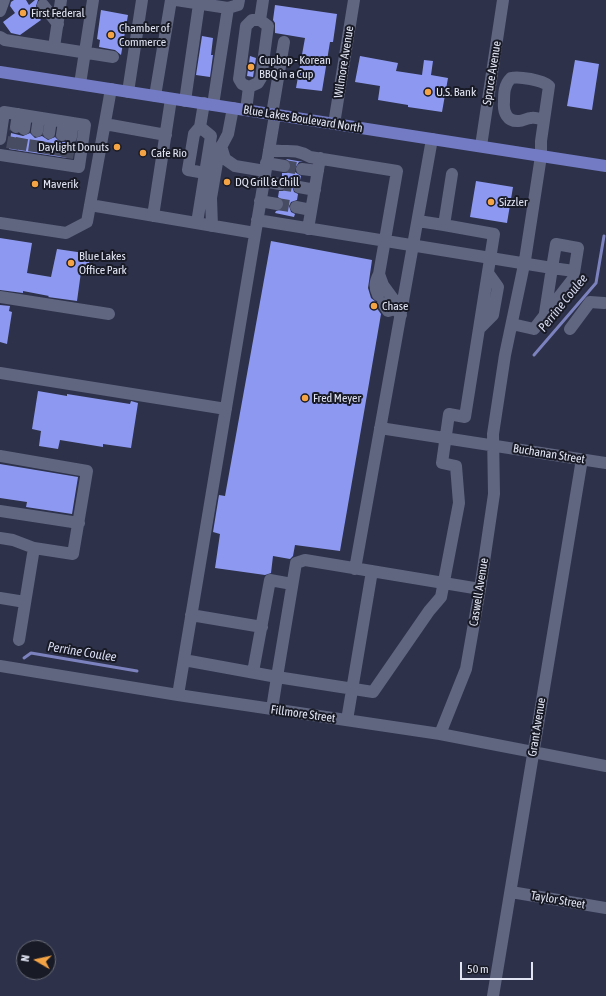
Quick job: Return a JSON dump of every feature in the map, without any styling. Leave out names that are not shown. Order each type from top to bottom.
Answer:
[{"type":"main road","name":"Blue Lakes Boulevard North","points":[[0,72],[606,166]]},
{"type":"street","points":[[0,11],[4,0]]},
{"type":"street","points":[[54,48],[61,0]]},
{"type":"street","points":[[80,84],[93,0]]},
{"type":"street","points":[[128,92],[142,0]]},
{"type":"street","points":[[155,96],[171,0]]},
{"type":"street","points":[[176,0],[228,8],[238,4],[239,0]]},
{"type":"street","points":[[260,20],[263,0]]},
{"type":"street","name":"Wilmore Avenue","points":[[334,124],[354,0]]},
{"type":"street","name":"Spruce Avenue","points":[[481,146],[503,0]]},
{"type":"street","points":[[185,101],[199,4]]},
{"type":"street","points":[[43,5],[58,24]]},
{"type":"street","points":[[205,173],[188,170],[194,134],[200,127],[208,104],[228,8]]},
{"type":"street","points":[[252,20],[260,20],[268,26],[261,78],[258,83],[249,87],[242,84],[239,79],[246,26],[252,20]]},
{"type":"street","points":[[0,37],[4,40],[113,57]]},
{"type":"street","points":[[178,695],[269,150],[284,42]]},
{"type":"street","points":[[515,77],[541,81],[549,86],[544,120],[532,118],[512,121],[508,118],[503,107],[504,92],[507,82],[511,78],[515,77]]},
{"type":"street","points":[[246,110],[249,87]]},
{"type":"street","points":[[0,223],[66,232],[87,222],[111,89]]},
{"type":"street","points":[[153,216],[172,98]]},
{"type":"street","points":[[212,226],[211,198],[219,151],[228,134],[233,108]]},
{"type":"street","points":[[0,139],[4,112],[86,125],[79,168]]},
{"type":"street","points":[[20,128],[22,115]]},
{"type":"street","points":[[39,118],[43,132],[51,120]]},
{"type":"street","name":"Caswell Avenue","points":[[440,734],[466,669],[480,589],[494,494],[493,434],[504,362],[524,264],[541,156],[541,141],[544,120]]},
{"type":"street","points":[[66,136],[68,122]]},
{"type":"street","points":[[105,124],[166,135]]},
{"type":"street","points":[[197,223],[212,136],[200,127]]},
{"type":"street","points":[[355,569],[380,428],[398,312],[418,221],[432,139]]},
{"type":"street","points":[[221,146],[225,159],[235,166],[265,172],[280,184]]},
{"type":"street","points":[[269,150],[279,152],[286,150],[302,152],[310,156],[320,158],[398,171],[386,242],[379,274],[375,282],[375,289],[388,311],[398,312]]},
{"type":"street","points":[[12,154],[62,161],[79,168],[97,170]]},
{"type":"street","points":[[308,229],[320,158]]},
{"type":"street","points":[[265,172],[284,166]]},
{"type":"street","points":[[302,169],[318,171]]},
{"type":"street","points":[[444,225],[452,174]]},
{"type":"street","points":[[299,187],[315,190]]},
{"type":"street","points":[[260,201],[277,204]]},
{"type":"street","points":[[90,205],[255,233]]},
{"type":"street","points":[[296,208],[311,210]]},
{"type":"street","points":[[257,220],[386,242],[574,271]]},
{"type":"street","points":[[184,660],[277,677],[373,692],[429,611],[441,597],[459,503],[456,466],[442,463],[449,414],[465,417],[494,234],[418,221]]},
{"type":"street","points":[[512,324],[534,329],[545,315],[573,279],[578,248],[556,244],[545,315]]},
{"type":"street","points":[[379,274],[383,285],[394,300],[398,312]]},
{"type":"street","points":[[0,297],[109,314]]},
{"type":"street","points":[[570,329],[590,302],[605,300]]},
{"type":"street","points":[[0,374],[226,409]]},
{"type":"street","name":"Buchanan Street","points":[[380,428],[606,462]]},
{"type":"street","points":[[0,456],[88,471],[73,554],[34,548],[13,540],[0,538]]},
{"type":"street","name":"Grant Avenue","points":[[493,996],[582,459]]},
{"type":"street","points":[[0,511],[79,523]]},
{"type":"street","points":[[19,640],[34,548]]},
{"type":"street","points":[[272,709],[296,563],[305,560],[480,589]]},
{"type":"street","points":[[347,720],[372,571]]},
{"type":"street","points":[[253,672],[270,580],[292,584]]},
{"type":"street","points":[[0,598],[25,602]]},
{"type":"street","points":[[191,615],[262,627]]},
{"type":"street","name":"Fillmore Street","points":[[0,666],[178,695],[440,734],[606,766]]},
{"type":"street","name":"Taylor Street","points":[[511,892],[606,908]]},
{"type":"building","points":[[14,0],[26,0],[29,5],[35,0],[38,0],[36,6],[37,9],[34,11],[41,20],[20,35],[11,33],[3,22],[15,13],[10,6],[11,2]]},
{"type":"building","points":[[275,5],[337,14],[333,42],[330,42],[322,91],[296,88],[305,38],[275,33],[275,23],[273,20]]},
{"type":"building","points":[[101,10],[128,15],[121,55],[115,50],[99,47],[100,40],[97,39]]},
{"type":"building","points":[[202,36],[213,38],[211,55],[213,55],[210,77],[196,75]]},
{"type":"building","points":[[250,56],[256,58],[253,77],[247,76]]},
{"type":"building","points":[[360,56],[398,63],[396,71],[422,75],[424,60],[433,61],[431,75],[448,78],[442,112],[408,107],[408,105],[378,100],[380,86],[355,82]]},
{"type":"building","points":[[575,60],[599,64],[592,110],[567,106]]},
{"type":"building","points":[[11,133],[23,136],[30,133],[35,138],[42,136],[48,140],[55,137],[60,142],[70,144],[67,158],[9,149]]},
{"type":"building","points":[[286,159],[303,162],[299,162],[295,168],[295,172],[301,176],[300,180],[294,182],[292,186],[294,192],[298,194],[297,200],[291,202],[289,206],[291,212],[295,214],[294,217],[275,213],[284,206],[284,201],[278,197],[279,191],[283,191],[287,186],[287,181],[282,177],[282,173],[287,173],[291,168],[291,163]]},
{"type":"building","name":"Sizzler","points":[[476,181],[513,187],[507,223],[470,217]]},
{"type":"building","name":"Blue Lakes Office Park","points":[[0,238],[32,243],[27,273],[51,277],[57,249],[91,254],[87,273],[81,272],[77,301],[48,297],[49,296],[23,291],[23,293],[0,290]]},
{"type":"building","name":"Fred Meyer","points":[[271,241],[372,260],[368,288],[371,298],[376,302],[376,307],[381,314],[340,551],[295,545],[293,556],[290,559],[273,556],[271,573],[265,575],[215,568],[220,534],[213,532],[219,495],[225,496]]},
{"type":"building","points":[[0,305],[10,306],[9,311],[12,312],[7,344],[0,342]]},
{"type":"building","points":[[38,391],[130,404],[131,401],[138,403],[131,448],[103,444],[103,447],[60,440],[58,449],[39,446],[41,431],[32,429]]},
{"type":"building","points":[[0,464],[78,477],[72,514],[26,507],[27,502],[0,498]]},
{"type":"waterway","name":"Perrine Coulee","points":[[534,355],[596,283],[604,236]]},
{"type":"waterway","name":"Perrine Coulee","points":[[24,658],[31,653],[137,671]]},
{"type":"tunnel","points":[[12,149],[16,127]]},
{"type":"tunnel","points":[[20,150],[24,129]]},
{"type":"tunnel","points":[[34,152],[37,131]]},
{"type":"tunnel","points":[[45,154],[49,133]]},
{"type":"tunnel","points":[[58,156],[62,135]]},
{"type":"tunnel","points":[[67,158],[71,137]]},
{"type":"tunnel","points":[[284,166],[302,169]]},
{"type":"tunnel","points":[[280,184],[299,187]]},
{"type":"tunnel","points":[[277,204],[296,207]]},
{"type":"place","name":"First Federal","points":[[23,13]]},
{"type":"place","name":"Chamber of Commerce","points":[[111,35]]},
{"type":"place","name":"Cupbop - Korean BBQ in a Cup","points":[[251,67]]},
{"type":"place","name":"U.S. Bank","points":[[428,92]]},
{"type":"place","name":"Daylight Donuts","points":[[117,147]]},
{"type":"place","name":"Cafe Rio","points":[[143,153]]},
{"type":"place","name":"DQ Grill & Chill","points":[[227,182]]},
{"type":"place","name":"Maverik","points":[[35,184]]},
{"type":"place","name":"Sizzler","points":[[491,202]]},
{"type":"place","name":"Blue Lakes Office Park","points":[[71,263]]},
{"type":"place","name":"Chase","points":[[374,306]]},
{"type":"place","name":"Fred Meyer","points":[[305,398]]}]
